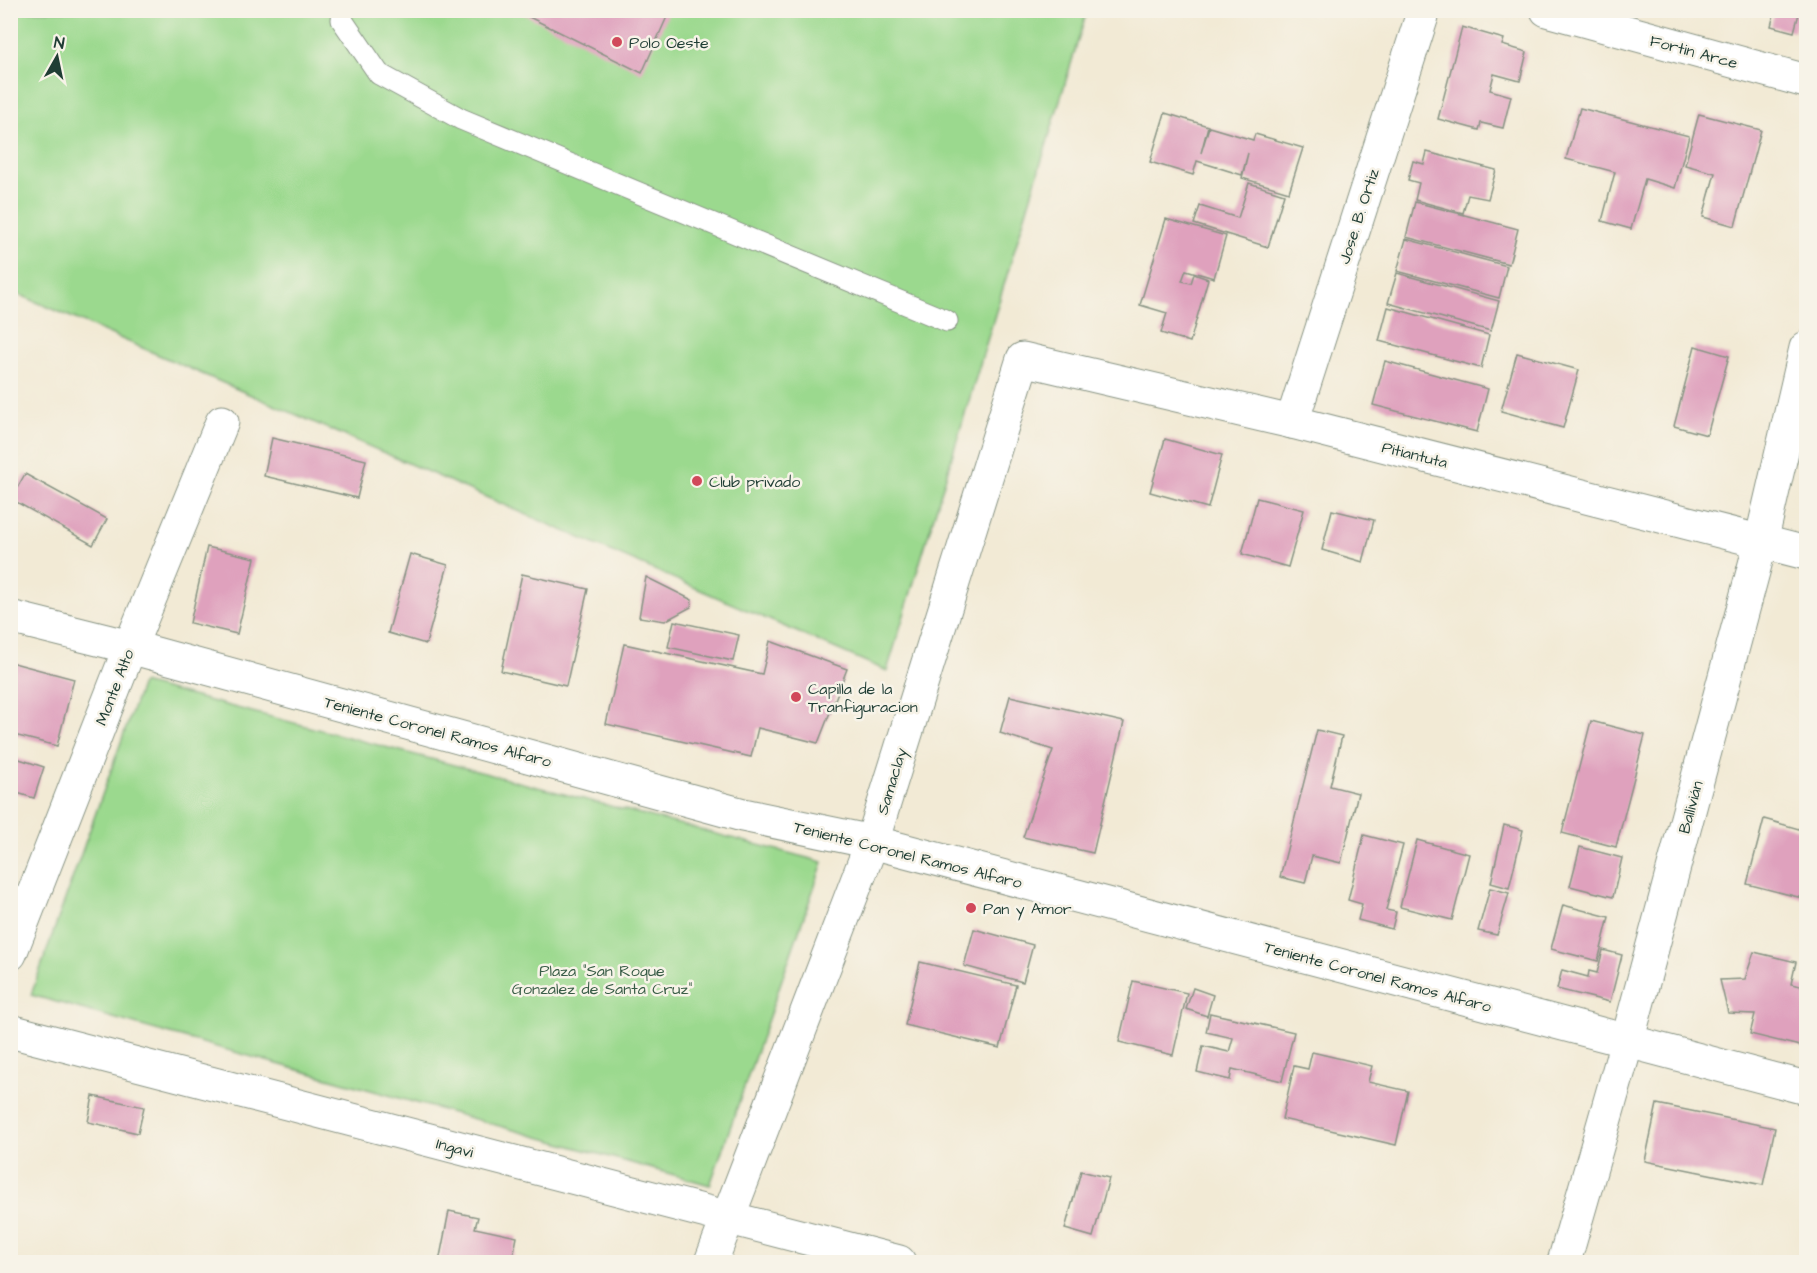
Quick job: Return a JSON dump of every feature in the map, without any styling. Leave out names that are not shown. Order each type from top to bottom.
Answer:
[{"type":"street","name":"Jose. B. Ortiz","points":[[1292,422],[1424,10]]},
{"type":"street","name":"Fortin Arce","points":[[1547,10],[1806,81]]},
{"type":"street","name":"Ballivián","points":[[1564,1263],[1627,1041],[1761,542],[1806,348]]},
{"type":"street","name":"Pitiantuta","points":[[1023,359],[1292,422],[1806,553]]},
{"type":"street","name":"Samaclay","points":[[711,1263],[872,842],[1023,359]]},
{"type":"street","name":"Monte Alto","points":[[10,954],[130,647],[222,422]]},
{"type":"street","name":"Teniente Coronel Ramos Alfaro","points":[[10,617],[130,647],[743,815],[872,842],[1806,1088]]},
{"type":"street","name":"Ingavi","points":[[10,1031],[899,1263]]},
{"type":"lane","points":[[344,10],[342,20],[379,74],[461,119],[947,321]]},
{"type":"green space","name":"Club privado","points":[[11,11],[1087,11],[887,671],[11,291]]},
{"type":"green space","name":"Plaza \"San Roque Gonzalez de Santa Cruz\"","points":[[142,683],[823,862],[710,1185],[31,995]]},
{"type":"building","name":"Polo Oeste","points":[[515,10],[670,10],[642,73]]},
{"type":"building","points":[[1775,10],[1800,10],[1794,32],[1771,26]]},
{"type":"building","points":[[1462,27],[1504,39],[1502,45],[1527,52],[1520,81],[1494,74],[1490,90],[1511,96],[1503,128],[1481,123],[1479,130],[1438,119]]},
{"type":"building","points":[[1580,108],[1689,136],[1675,188],[1645,179],[1631,229],[1602,221],[1615,172],[1566,159]]},
{"type":"building","points":[[1165,113],[1208,126],[1201,153],[1209,127],[1253,140],[1255,134],[1303,148],[1289,192],[1242,178],[1248,153],[1242,175],[1197,161],[1193,175],[1150,162]]},
{"type":"building","points":[[1699,114],[1761,130],[1735,226],[1703,217],[1715,173],[1685,165]]},
{"type":"building","points":[[1427,152],[1496,170],[1488,199],[1468,195],[1463,213],[1415,200],[1419,183],[1408,180],[1413,161],[1424,164]]},
{"type":"building","points":[[1249,183],[1284,194],[1268,247],[1194,224],[1200,206],[1238,218]]},
{"type":"building","points":[[1415,202],[1518,229],[1509,264],[1406,237]]},
{"type":"building","points":[[1166,219],[1226,236],[1214,278],[1186,270],[1182,281],[1191,283],[1194,274],[1208,279],[1190,342],[1161,333],[1167,313],[1140,305]]},
{"type":"building","points":[[1406,239],[1507,266],[1499,298],[1397,271]]},
{"type":"building","points":[[1397,273],[1499,301],[1491,331],[1388,303]]},
{"type":"building","points":[[1388,307],[1489,335],[1481,368],[1379,341]]},
{"type":"building","points":[[1695,346],[1729,356],[1707,435],[1674,426]]},
{"type":"building","points":[[1517,353],[1579,370],[1563,428],[1501,411]]},
{"type":"building","points":[[1385,361],[1488,389],[1477,432],[1373,405]]},
{"type":"building","points":[[272,438],[366,460],[357,498],[264,476]]},
{"type":"building","points":[[1165,439],[1222,455],[1208,508],[1150,492]]},
{"type":"building","points":[[25,474],[107,519],[93,545],[11,499]]},
{"type":"building","points":[[1257,498],[1304,510],[1288,567],[1242,554]]},
{"type":"building","points":[[1332,510],[1374,520],[1363,562],[1322,550]]},
{"type":"building","points":[[207,547],[255,558],[237,634],[190,623]]},
{"type":"building","points":[[410,554],[448,565],[426,644],[388,633]]},
{"type":"building","points":[[522,574],[588,589],[566,686],[501,671]]},
{"type":"building","points":[[646,577],[692,600],[691,607],[665,621],[639,617]]},
{"type":"building","points":[[674,621],[739,635],[733,661],[668,647]]},
{"type":"building","points":[[770,641],[847,669],[818,743],[758,728],[751,757],[606,724],[624,644],[762,674]]},
{"type":"building","points":[[10,662],[74,679],[57,746],[10,734]]},
{"type":"building","points":[[1010,696],[1124,722],[1093,853],[1023,837],[1053,750],[1000,733]]},
{"type":"building","points":[[1591,721],[1645,735],[1616,847],[1562,833]]},
{"type":"building","points":[[1317,730],[1342,736],[1330,786],[1358,793],[1341,863],[1312,856],[1305,883],[1280,877]]},
{"type":"building","points":[[10,756],[44,767],[34,798],[10,791]]},
{"type":"building","points":[[1764,819],[1806,831],[1806,899],[1747,884]]},
{"type":"building","points":[[1504,825],[1523,830],[1509,888],[1491,883]]},
{"type":"building","points":[[1364,835],[1403,845],[1386,910],[1396,912],[1392,929],[1358,920],[1362,904],[1348,900]]},
{"type":"building","points":[[1417,840],[1469,854],[1452,920],[1400,907]]},
{"type":"building","points":[[1580,847],[1622,858],[1613,897],[1570,886]]},
{"type":"building","points":[[1490,888],[1509,893],[1497,935],[1478,931]]},
{"type":"building","points":[[1563,905],[1609,917],[1598,961],[1551,949]]},
{"type":"building","points":[[974,929],[1033,945],[1023,982],[964,966]]},
{"type":"building","points":[[1603,950],[1622,955],[1610,1002],[1557,989],[1562,970],[1588,977],[1589,971],[1597,973]]},
{"type":"building","points":[[1754,952],[1796,962],[1791,984],[1806,987],[1804,1047],[1750,1034],[1755,1014],[1728,1013],[1720,980],[1745,979]]},
{"type":"building","points":[[920,962],[1016,985],[1000,1048],[905,1025]]},
{"type":"building","points":[[1133,981],[1187,993],[1173,1055],[1119,1042]]},
{"type":"building","points":[[1193,988],[1213,995],[1207,1016],[1186,1009]]},
{"type":"building","points":[[1210,1013],[1294,1032],[1282,1081],[1232,1069],[1230,1080],[1197,1072],[1203,1046],[1229,1052],[1233,1038],[1206,1032]]},
{"type":"building","points":[[1312,1052],[1372,1066],[1368,1082],[1408,1091],[1396,1145],[1282,1119],[1294,1066],[1308,1069]]},
{"type":"building","points":[[93,1096],[144,1107],[138,1133],[88,1122]]},
{"type":"building","points":[[1657,1104],[1775,1128],[1763,1185],[1645,1161]]},
{"type":"building","points":[[1081,1171],[1109,1178],[1093,1237],[1065,1229]]},
{"type":"building","points":[[449,1211],[478,1217],[475,1228],[517,1237],[512,1262],[439,1262]]},
{"type":"place","name":"Polo Oeste","points":[[617,42]]},
{"type":"place","name":"Club privado","points":[[697,481]]},
{"type":"place","name":"Capilla de la Tranfiguracion","points":[[796,697]]},
{"type":"place","name":"Pan y Amor","points":[[971,908]]}]
